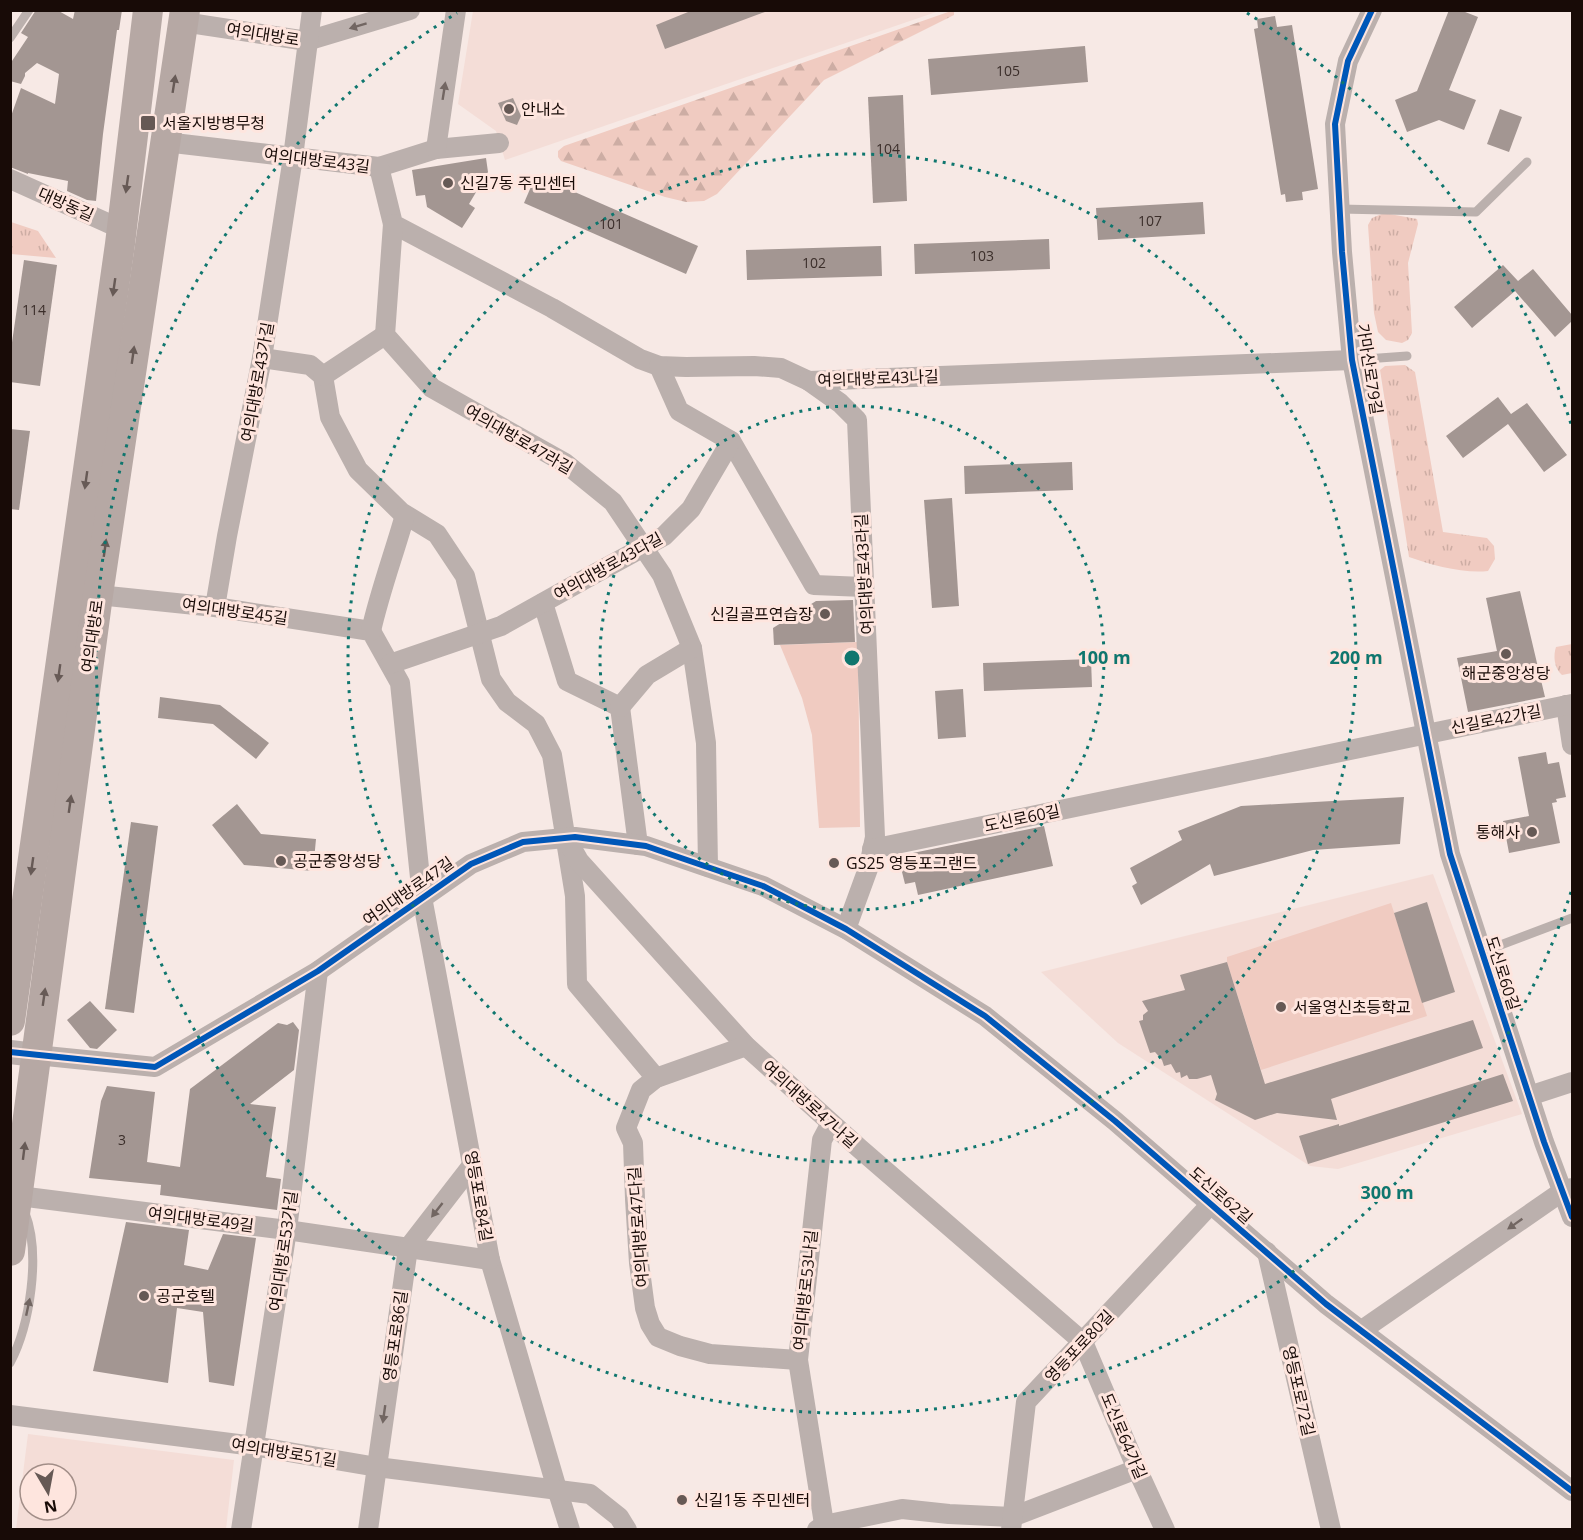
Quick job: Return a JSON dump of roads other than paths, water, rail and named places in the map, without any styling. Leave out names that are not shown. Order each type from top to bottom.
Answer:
[{"type":"main road","name":"여의대방로","points":[[10,1021],[122,229],[148,10]]},
{"type":"main road","name":"여의대방로","points":[[10,1251],[19,1196],[23,1053],[98,595],[184,16]]},
{"type":"main road","points":[[133,139],[165,142]]},
{"type":"main road","points":[[122,229],[152,231]]},
{"type":"street","name":"여의대방로43가길","points":[[215,607],[262,358],[293,157],[312,10]]},
{"type":"street","points":[[307,41],[410,10]]},
{"type":"street","points":[[436,148],[456,10]]},
{"type":"street","name":"가마산로79길","points":[[1372,10],[1348,61],[1335,124],[1340,209],[1352,360],[1423,734]]},
{"type":"street","name":"여의대방로","points":[[184,16],[307,41]]},
{"type":"street","name":"여의대방로43길","points":[[165,142],[379,167],[436,148],[499,143]]},
{"type":"street","points":[[323,376],[385,335],[393,224],[379,167]]},
{"type":"street","name":"대방동길","points":[[10,179],[122,229]]},
{"type":"street","name":"여의대방로43나길","points":[[393,224],[552,308],[640,359],[659,366],[781,368],[809,381],[1352,360]]},
{"type":"street","name":"여의대방로47라길","points":[[385,335],[432,388],[565,463],[613,502],[662,575],[692,648],[706,743],[708,867]]},
{"type":"street","points":[[262,358],[310,365],[323,376],[330,417],[358,470],[405,515],[437,534],[465,576],[491,679],[507,702],[536,724],[552,755],[575,896],[577,984],[656,1078]]},
{"type":"street","points":[[659,366],[679,411],[731,441],[814,585],[864,587]]},
{"type":"street","name":"여의대방로43라길","points":[[809,381],[840,403],[857,420],[875,837],[869,866],[846,929]]},
{"type":"street","name":"여의대방로43다길","points":[[390,664],[501,626],[664,536],[691,509],[731,441]]},
{"type":"street","points":[[405,515],[377,604],[371,631],[400,683],[422,897]]},
{"type":"street","name":"여의대방로45길","points":[[98,595],[215,607],[371,631]]},
{"type":"street","name":"여의대방로43다길","points":[[543,603],[567,681],[620,707]]},
{"type":"street","points":[[638,845],[620,707],[647,675],[692,648]]},
{"type":"street","points":[[1569,704],[1572,745]]},
{"type":"street","name":"신길로42가길","points":[[1423,734],[1569,704]]},
{"type":"street","name":"도신로60길","points":[[872,849],[1423,734],[1450,854],[1529,1096],[1568,1190],[1572,1216]]},
{"type":"street","name":"여의대방로47길","points":[[23,1053],[155,1067],[318,971],[471,864],[523,842],[575,837],[646,846],[763,886],[846,929]]},
{"type":"street","name":"여의대방로47나길","points":[[566,838],[579,861],[746,1046],[1083,1342]]},
{"type":"street","name":"영등포로84길","points":[[422,897],[490,1260],[570,1530]]},
{"type":"street","name":"도신로62길","points":[[846,929],[985,1016],[1115,1121],[1326,1304],[1572,1491]]},
{"type":"street","name":"여의대방로53가길","points":[[241,1530],[287,1230],[318,971]]},
{"type":"street","name":"여의대방로47다길","points":[[746,1046],[656,1078],[641,1090],[626,1128],[633,1143],[634,1199],[645,1308],[650,1324],[658,1337],[680,1346],[710,1354],[798,1360]]},
{"type":"street","points":[[1529,1096],[1572,1082]]},
{"type":"street","name":"여의대방로53나길","points":[[822,1528],[798,1360],[822,1140],[831,1123]]},
{"type":"street","name":"영등포로86길","points":[[368,1530],[408,1248],[473,1164]]},
{"type":"street","points":[[1362,1330],[1568,1190]]},
{"type":"street","name":"여의대방로49길","points":[[19,1196],[287,1230],[490,1260]]},
{"type":"street","name":"영등포로80길","points":[[1012,1523],[1026,1402],[1211,1204]]},
{"type":"street","name":"영등포로72길","points":[[1267,1252],[1331,1530]]},
{"type":"street","name":"도신로64가길","points":[[1083,1342],[1165,1530]]},
{"type":"street","name":"여의대방로51길","points":[[10,1415],[254,1446],[377,1467],[557,1490]]},
{"type":"street","points":[[822,1528],[902,1509],[1012,1523],[1137,1469]]},
{"type":"street","points":[[557,1490],[590,1494],[619,1516],[627,1530]]},
{"type":"lane","points":[[10,38],[29,10]]},
{"type":"lane","points":[[1340,209],[1476,212],[1527,162]]},
{"type":"lane","points":[[1352,360],[1407,356]]},
{"type":"lane","name":"도신로60길","points":[[1482,952],[1572,918]]},
{"type":"lane","points":[[10,1363],[22,1332],[34,1264],[33,1241],[19,1196]]},
{"type":"place","name":"안내소","points":[[509,109]]},
{"type":"place","name":"서울지방병무청","points":[[148,123]]},
{"type":"place","name":"신길7동 주민센터","points":[[448,183]]},
{"type":"place","name":"신길골프연습장","points":[[825,614]]},
{"type":"place","name":"해군중앙성당","points":[[1506,654]]},
{"type":"place","name":"통해사","points":[[1532,832]]},
{"type":"place","name":"공군중앙성당","points":[[281,861]]},
{"type":"place","name":"GS25 영등포그랜드","points":[[834,863]]},
{"type":"place","name":"서울영신초등학교","points":[[1281,1007]]},
{"type":"place","name":"공군호텔","points":[[144,1296]]},
{"type":"place","name":"신길1동 주민센터","points":[[682,1500]]}]
